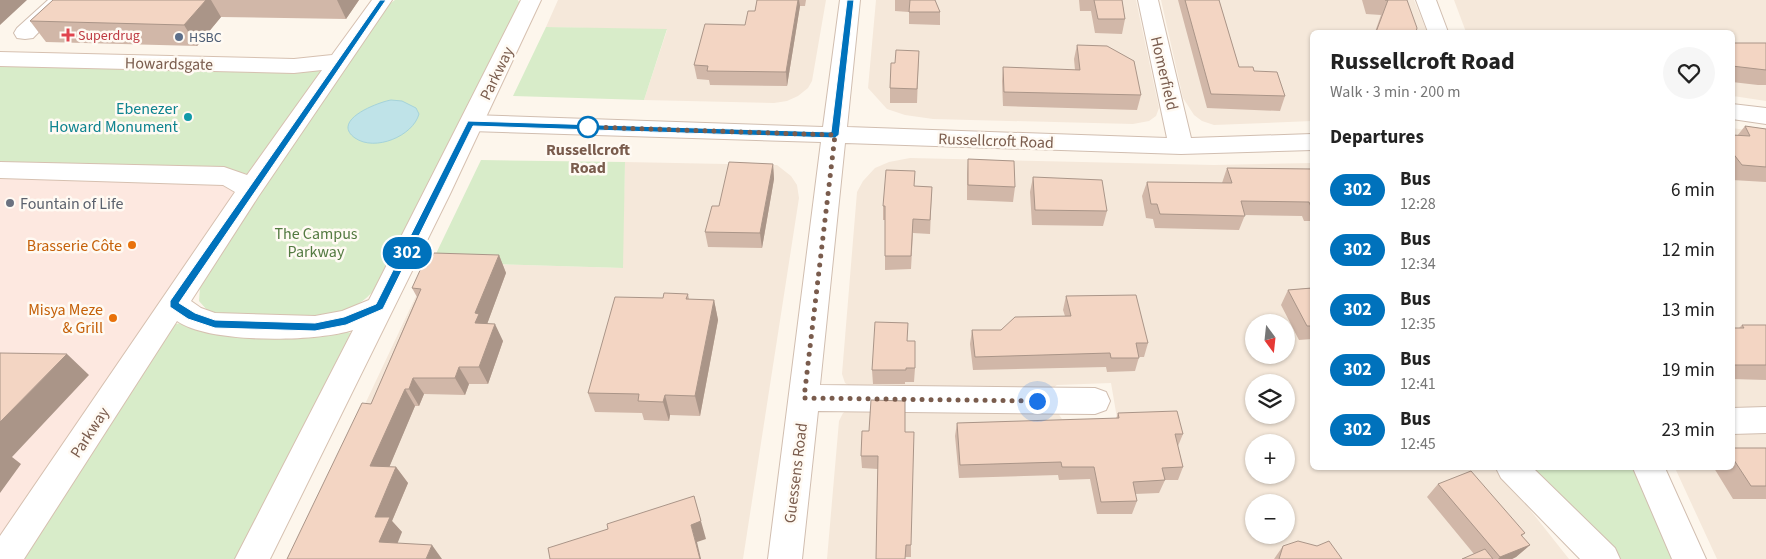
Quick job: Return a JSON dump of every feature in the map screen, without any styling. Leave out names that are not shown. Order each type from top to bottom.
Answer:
[{"type":"street","points":[[25,33],[60,0]]},
{"type":"street","name":"Parkway","points":[[4,559],[249,191],[382,0]]},
{"type":"street","name":"Parkway","points":[[252,559],[380,306],[531,0]]},
{"type":"street","name":"Guessens Road","points":[[785,559],[850,0]]},
{"type":"street","name":"Homerfield","points":[[1148,0],[1181,146]]},
{"type":"street","points":[[1426,0],[1437,30]]},
{"type":"street","name":"Howardsgate","points":[[0,59],[294,66],[338,61]]},
{"type":"street","points":[[1735,111],[1766,116]]},
{"type":"street","name":"Russellcroft Road","points":[[471,123],[1181,146],[1310,142]]},
{"type":"street","points":[[0,170],[224,176],[237,180],[249,191]]},
{"type":"street","points":[[173,304],[192,316],[215,324],[315,327],[346,321],[380,306]]},
{"type":"street","points":[[804,398],[1095,402]]},
{"type":"street","points":[[1735,421],[1766,420]]},
{"type":"street","points":[[1514,470],[1603,559]]},
{"type":"street","points":[[1649,470],[1689,559]]},
{"type":"shaded area","points":[[558,0],[826,0],[812,81],[808,88],[798,96],[787,101],[774,103],[644,100],[667,30],[546,27]]},
{"type":"shaded area","points":[[876,0],[1136,0],[1159,108],[1156,116],[1149,121],[1133,124],[933,119],[905,115],[887,109],[868,88]]},
{"type":"shaded area","points":[[1161,0],[1414,0],[1426,30],[1310,30],[1310,121],[1214,125],[1202,121],[1194,115],[1183,98]]},
{"type":"shaded area","points":[[1454,0],[1766,0],[1766,101],[1735,96],[1735,30],[1465,30]]},
{"type":"shaded area","points":[[1735,128],[1766,133],[1766,410],[1735,410]]},
{"type":"shaded area","points":[[910,158],[1214,165],[1310,163],[1310,470],[1499,470],[1569,559],[827,559],[839,421],[843,413],[848,410],[1055,409],[1062,419],[1117,418],[1111,383],[1057,385],[1045,394],[851,387],[845,383],[842,374],[857,192],[863,181],[875,168],[889,162]]},
{"type":"shaded area","points":[[625,162],[777,165],[791,176],[797,185],[799,198],[743,559],[292,559],[432,262],[622,268]]},
{"type":"shaded area","points":[[0,170],[224,176],[249,191],[0,559]]},
{"type":"shaded area","points":[[1766,430],[1766,559],[1717,559],[1676,470],[1735,470],[1735,431]]},
{"type":"green space","name":"The Campus Parkway","points":[[395,0],[518,0],[519,9],[375,289],[361,302],[343,311],[324,316],[282,318],[221,315],[207,310],[199,301],[200,287],[209,269],[388,5]]},
{"type":"green space","points":[[546,27],[667,29],[644,100],[513,96]]},
{"type":"green space","points":[[0,63],[323,69],[247,174],[212,169],[0,162]]},
{"type":"green space","points":[[481,160],[625,162],[623,268],[432,262]]},
{"type":"green space","points":[[180,323],[205,331],[245,335],[321,336],[342,332],[351,333],[235,559],[16,559],[173,325]]},
{"type":"green space","points":[[1523,470],[1637,470],[1677,559],[1612,559]]},
{"type":"water","points":[[391,100],[402,101],[416,108],[419,114],[409,129],[401,135],[382,142],[363,142],[355,138],[349,131],[348,125],[352,119],[368,108]]},
{"type":"building","points":[[53,0],[206,0],[184,25],[30,21]]},
{"type":"building","points":[[757,0],[798,0],[786,72],[707,71],[708,66],[694,65],[705,24],[745,25],[748,11],[755,11]]},
{"type":"building","points":[[910,0],[935,0],[940,12],[909,12]]},
{"type":"building","points":[[1094,0],[1122,0],[1125,19],[1098,19]]},
{"type":"building","points":[[1185,0],[1219,0],[1239,67],[1253,67],[1254,71],[1277,72],[1285,96],[1211,94]]},
{"type":"building","points":[[1388,0],[1407,0],[1416,30],[1377,30]]},
{"type":"building","points":[[1735,43],[1766,43],[1766,70],[1735,66]]},
{"type":"building","points":[[1077,45],[1107,46],[1134,61],[1141,95],[1004,92],[1003,67],[1080,70]]},
{"type":"building","points":[[896,50],[919,51],[917,89],[890,88],[891,63],[895,63]]},
{"type":"building","points":[[1745,126],[1766,129],[1766,167],[1742,165],[1735,156],[1735,135],[1750,136]]},
{"type":"building","points":[[968,159],[1014,161],[1015,187],[968,185]]},
{"type":"building","points":[[729,162],[773,164],[760,233],[705,232],[712,206],[719,206]]},
{"type":"building","points":[[1227,168],[1310,169],[1310,204],[1309,202],[1241,201],[1245,216],[1160,214],[1157,204],[1151,204],[1147,182],[1232,183]]},
{"type":"building","points":[[886,170],[915,171],[914,186],[932,187],[930,220],[913,219],[911,256],[885,256],[885,206],[883,206]]},
{"type":"building","points":[[1033,177],[1102,180],[1107,211],[1035,210]]},
{"type":"building","points":[[434,253],[499,255],[475,313],[479,314],[475,323],[495,324],[479,367],[459,367],[455,378],[413,378],[409,389],[405,389],[370,466],[396,467],[375,517],[390,517],[379,542],[432,545],[426,559],[287,559],[362,403],[371,404],[421,289],[412,288],[422,266],[428,266]]},
{"type":"building","points":[[1310,288],[1310,326],[1307,326],[1288,290]]},
{"type":"building","points":[[664,293],[688,294],[686,299],[714,300],[695,396],[665,395],[663,402],[638,401],[639,394],[588,393],[615,297],[663,298]]},
{"type":"building","points":[[1136,295],[1148,343],[1136,343],[1139,358],[1111,358],[1110,353],[975,357],[972,330],[1001,330],[1015,317],[1071,316],[1066,296]]},
{"type":"building","points":[[875,322],[908,323],[907,341],[915,341],[915,368],[906,368],[906,370],[872,370]]},
{"type":"building","points":[[1742,325],[1766,325],[1766,365],[1735,365],[1735,328],[1744,328]]},
{"type":"building","points":[[0,353],[67,354],[0,422]]},
{"type":"building","points":[[871,400],[905,401],[905,432],[914,432],[911,545],[906,545],[905,559],[876,559],[878,456],[861,456],[862,431],[869,431]]},
{"type":"building","points":[[1177,411],[1183,434],[1175,434],[1183,467],[1162,468],[1165,480],[1133,482],[1137,501],[1101,502],[1094,467],[1062,467],[1061,462],[960,465],[957,423],[1119,418],[1118,413]]},
{"type":"building","points":[[1735,448],[1766,448],[1766,486],[1751,486],[1735,462]]},
{"type":"building","points":[[1471,471],[1525,533],[1521,535],[1530,545],[1500,557],[1438,484]]},
{"type":"building","points":[[694,496],[701,521],[691,525],[700,559],[550,559],[548,548],[608,529],[607,524]]},
{"type":"building","points":[[1298,541],[1317,546],[1329,541],[1342,559],[1279,559],[1283,546],[1295,544]]},
{"type":"building","points":[[1485,549],[1493,559],[1462,559]]},
{"type":"bus line","name":"302","points":[[382,0],[338,61],[173,304],[192,316],[215,324],[315,327],[346,321],[380,306],[471,123],[835,135],[850,0]]},
{"type":"place","name":"Superdrug","points":[[68,35]]},
{"type":"place","name":"HSBC","points":[[179,37]]},
{"type":"place","name":"Ebenezer Howard Monument","points":[[188,117]]},
{"type":"place","name":"Russellcroft Road","points":[[588,127]]},
{"type":"place","name":"Fountain of Life","points":[[10,203]]},
{"type":"place","name":"Brasserie Côte","points":[[132,245]]},
{"type":"place","name":"Misya Meze & Grill","points":[[113,318]]},
{"type":"route","points":[[588,127],[835,135],[804,398],[1037,401]]}]
